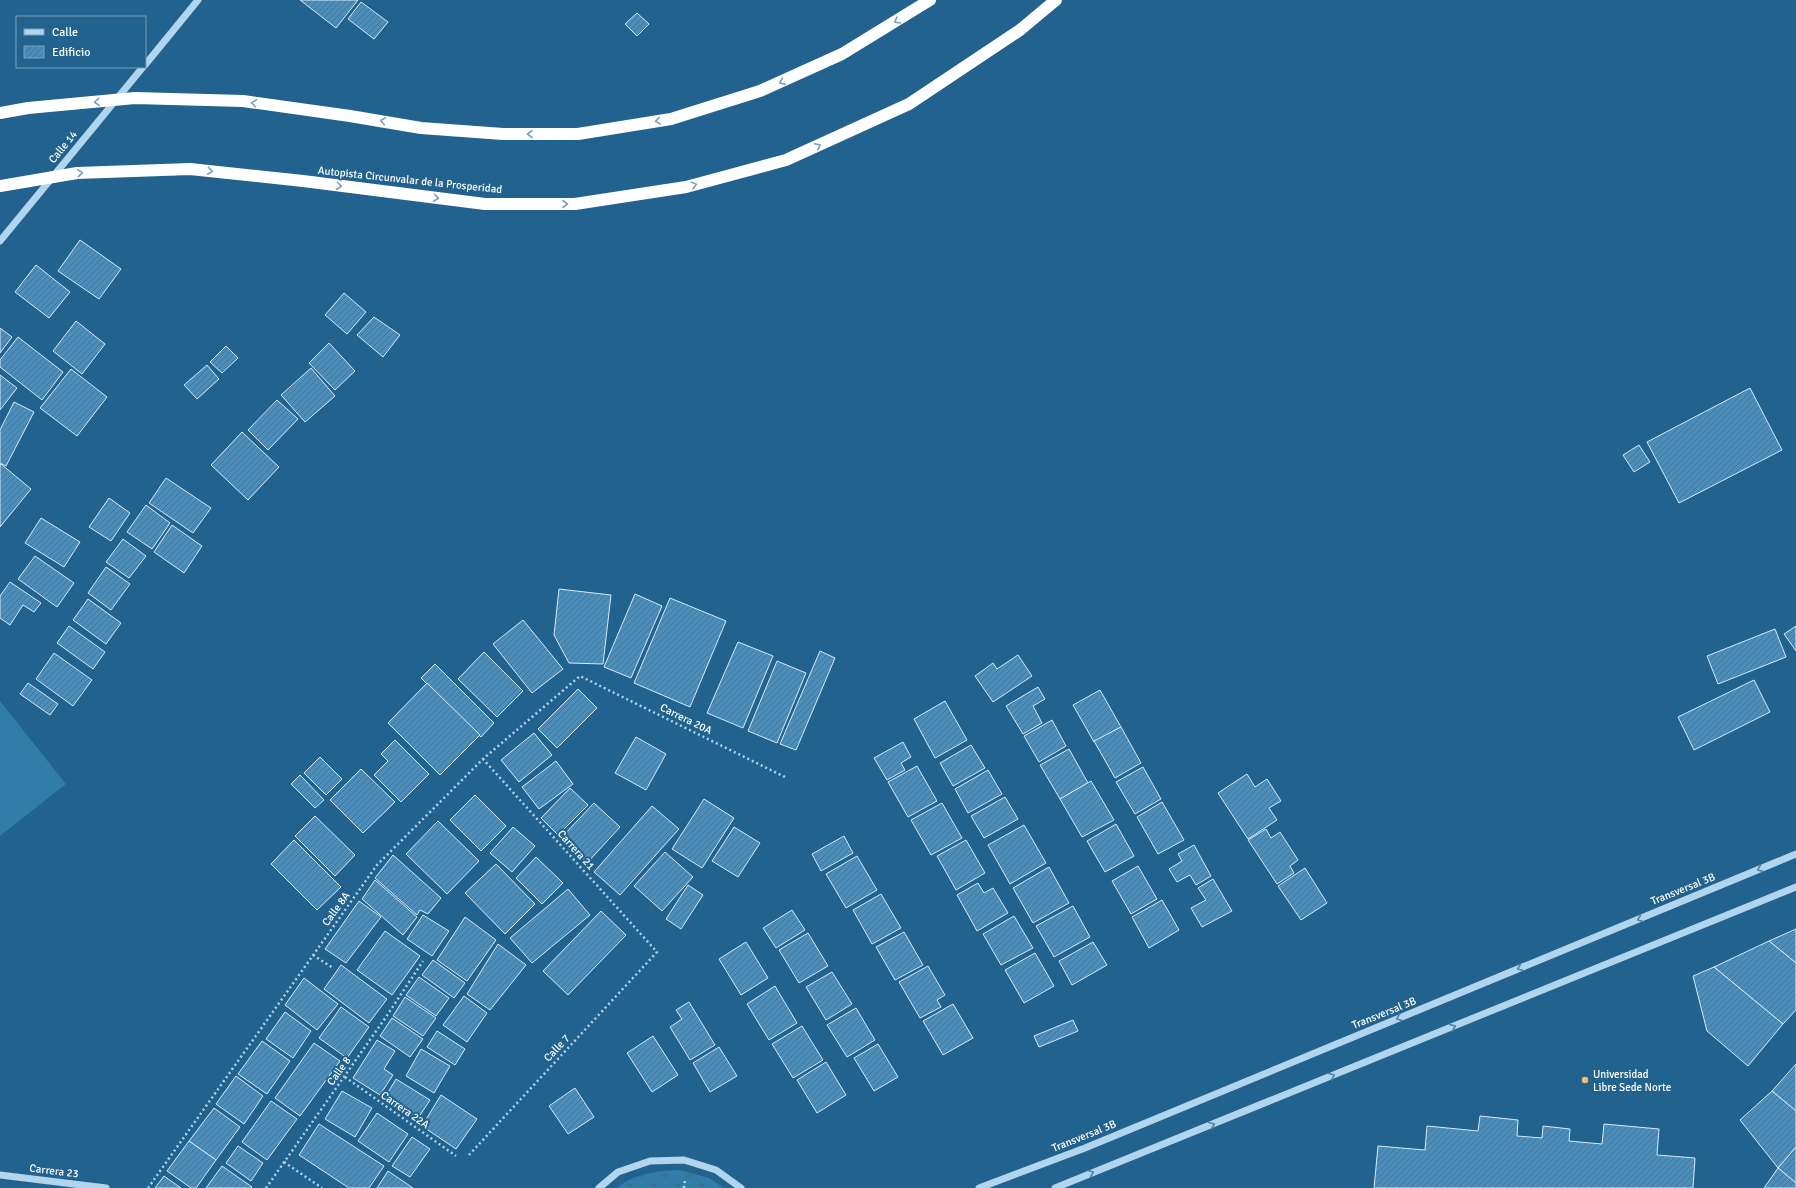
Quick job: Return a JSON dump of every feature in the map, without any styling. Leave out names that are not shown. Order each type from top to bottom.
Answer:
[{"type":"highway","points":[[0,113],[28,108],[135,98],[243,101],[350,116],[421,128],[503,134],[578,134],[671,119],[760,91],[842,54],[930,0]]},
{"type":"highway","name":"Autopista Circunvalar de la Prosperidad","points":[[0,186],[77,173],[190,169],[303,181],[485,204],[575,204],[686,187],[786,160],[909,104],[1020,30],[1056,0]]},
{"type":"street","name":"Calle 14","points":[[146,64],[198,0]]},
{"type":"street","name":"Calle 14","points":[[0,241],[143,68]]},
{"type":"street","name":"Transversal 3B","points":[[979,1188],[1085,1148],[1796,854]]},
{"type":"street","points":[[1055,1188],[1796,887]]},
{"type":"street","points":[[599,1188],[618,1172],[650,1161],[684,1160],[716,1170],[741,1188]]},
{"type":"street","name":"Carrera 23","points":[[0,1175],[106,1188]]},
{"type":"path","name":"Calle 8A","points":[[148,1188],[377,865],[483,759],[580,676]]},
{"type":"path","name":"Carrera 20A","points":[[580,676],[785,777]]},
{"type":"path","name":"Carrera 21","points":[[483,759],[657,952]]},
{"type":"path","name":"Calle 7","points":[[470,1155],[657,952]]},
{"type":"path","points":[[313,955],[333,968]]},
{"type":"path","name":"Calle 8","points":[[266,1188],[345,1077],[423,961]]},
{"type":"path","name":"Carrera 22A","points":[[345,1077],[456,1156]]},
{"type":"path","points":[[284,1162],[322,1188]]},
{"type":"green space","points":[[0,701],[66,784],[0,836]]},
{"type":"green space","points":[[680,1170],[709,1178],[724,1188],[617,1188],[639,1176],[655,1172]]},
{"type":"building","points":[[300,0],[358,0],[336,28]]},
{"type":"building","points":[[361,2],[388,22],[374,39],[348,19]]},
{"type":"building","points":[[637,13],[649,24],[637,36],[625,24]]},
{"type":"building","points":[[80,240],[121,269],[99,299],[58,271]]},
{"type":"building","points":[[36,265],[70,292],[49,318],[15,292]]},
{"type":"building","points":[[344,293],[366,312],[347,334],[325,315]]},
{"type":"building","points":[[374,317],[400,335],[383,357],[357,335]]},
{"type":"building","points":[[76,321],[105,344],[82,374],[53,351]]},
{"type":"building","points":[[0,328],[12,337],[0,353]]},
{"type":"building","points":[[18,337],[63,372],[42,400],[0,367],[0,360]]},
{"type":"building","points":[[329,343],[355,371],[335,390],[309,363]]},
{"type":"building","points":[[226,346],[238,358],[222,373],[210,362]]},
{"type":"building","points":[[207,365],[219,379],[197,399],[184,385]]},
{"type":"building","points":[[311,368],[335,396],[305,422],[281,395]]},
{"type":"building","points":[[71,369],[107,397],[77,436],[40,408]]},
{"type":"building","points":[[0,375],[17,388],[0,410]]},
{"type":"building","points":[[1750,388],[1782,450],[1679,503],[1647,442]]},
{"type":"building","points":[[277,400],[298,419],[268,450],[248,430]]},
{"type":"building","points":[[14,402],[34,412],[6,466],[0,463],[0,430]]},
{"type":"building","points":[[242,432],[279,467],[248,500],[211,465]]},
{"type":"building","points":[[1639,445],[1650,462],[1634,472],[1623,455]]},
{"type":"building","points":[[1,464],[31,489],[0,527],[0,465]]},
{"type":"building","points":[[166,478],[211,508],[193,533],[149,503]]},
{"type":"building","points":[[109,498],[130,513],[111,541],[89,527]]},
{"type":"building","points":[[146,505],[170,523],[152,549],[127,532]]},
{"type":"building","points":[[41,518],[80,542],[64,567],[25,543]]},
{"type":"building","points":[[172,525],[202,546],[184,573],[154,552]]},
{"type":"building","points":[[123,539],[146,556],[129,578],[106,562]]},
{"type":"building","points":[[35,556],[74,583],[57,607],[18,579]]},
{"type":"building","points":[[106,567],[130,584],[111,610],[88,593]]},
{"type":"building","points":[[10,582],[41,603],[34,612],[23,605],[10,625],[0,618],[0,596]]},
{"type":"building","points":[[559,589],[611,595],[603,664],[569,663],[554,635]]},
{"type":"building","points":[[635,594],[662,606],[631,678],[604,667]]},
{"type":"building","points":[[670,598],[726,621],[690,707],[634,683]]},
{"type":"building","points":[[88,599],[121,623],[106,644],[73,620]]},
{"type":"building","points":[[523,620],[563,669],[532,693],[493,644]]},
{"type":"building","points":[[69,626],[105,652],[93,669],[57,643]]},
{"type":"building","points":[[1796,626],[1796,651],[1784,634]]},
{"type":"building","points":[[1775,629],[1786,657],[1718,684],[1707,656]]},
{"type":"building","points":[[738,642],[773,656],[743,728],[707,713]]},
{"type":"building","points":[[820,651],[835,658],[796,750],[780,744]]},
{"type":"building","points":[[484,652],[523,691],[497,717],[458,679]]},
{"type":"building","points":[[54,653],[92,680],[73,706],[36,679]]},
{"type":"building","points":[[1018,655],[1032,676],[993,702],[975,676],[993,663],[997,669]]},
{"type":"building","points":[[777,661],[806,673],[777,743],[748,731]]},
{"type":"building","points":[[435,664],[494,723],[481,737],[421,678]]},
{"type":"building","points":[[1754,680],[1770,712],[1694,750],[1678,717]]},
{"type":"building","points":[[28,683],[58,704],[50,715],[20,694]]},
{"type":"building","points":[[427,683],[480,735],[440,775],[388,723]]},
{"type":"building","points":[[1038,687],[1045,699],[1033,706],[1042,723],[1023,734],[1006,706]]},
{"type":"building","points":[[578,689],[597,708],[557,748],[538,729]]},
{"type":"building","points":[[1100,690],[1121,727],[1094,742],[1073,705]]},
{"type":"building","points":[[945,701],[967,740],[935,758],[914,719]]},
{"type":"building","points":[[1052,720],[1066,746],[1039,762],[1024,736]]},
{"type":"building","points":[[1121,727],[1141,763],[1115,778],[1094,741]]},
{"type":"building","points":[[534,733],[552,755],[519,782],[501,760]]},
{"type":"building","points":[[636,737],[666,754],[646,790],[615,773]]},
{"type":"building","points":[[395,740],[429,774],[401,802],[374,775],[388,761],[381,754]]},
{"type":"building","points":[[903,742],[911,757],[901,763],[905,770],[887,780],[874,758]]},
{"type":"building","points":[[971,745],[985,768],[953,786],[940,763]]},
{"type":"building","points":[[1069,749],[1088,783],[1060,799],[1040,765]]},
{"type":"building","points":[[320,757],[342,779],[326,795],[304,773]]},
{"type":"building","points":[[556,761],[573,784],[539,809],[522,787]]},
{"type":"building","points":[[917,766],[937,801],[908,817],[888,782]]},
{"type":"building","points":[[1143,767],[1161,799],[1135,814],[1116,782]]},
{"type":"building","points":[[361,769],[395,802],[363,833],[330,800]]},
{"type":"building","points":[[988,770],[1002,794],[968,813],[955,789]]},
{"type":"building","points":[[1247,774],[1255,787],[1267,779],[1281,801],[1269,808],[1277,820],[1248,839],[1218,793]]},
{"type":"building","points":[[300,775],[324,800],[315,808],[291,784]]},
{"type":"building","points":[[1091,781],[1114,820],[1082,837],[1060,799]]},
{"type":"building","points":[[570,788],[588,805],[558,835],[541,818]]},
{"type":"building","points":[[475,795],[506,826],[481,851],[450,820]]},
{"type":"building","points":[[1005,797],[1018,819],[984,838],[971,816]]},
{"type":"building","points":[[704,799],[734,818],[702,868],[672,849]]},
{"type":"building","points":[[1162,802],[1184,840],[1158,854],[1137,817]]},
{"type":"building","points":[[594,803],[620,827],[587,863],[561,838]]},
{"type":"building","points":[[942,803],[962,838],[931,855],[911,820]]},
{"type":"building","points":[[652,806],[679,829],[620,895],[594,872]]},
{"type":"building","points":[[315,816],[355,855],[335,876],[295,836]]},
{"type":"building","points":[[438,821],[479,861],[447,894],[406,854]]},
{"type":"building","points":[[1116,824],[1134,856],[1105,872],[1087,841]]},
{"type":"building","points":[[1024,825],[1046,863],[1010,884],[988,845]]},
{"type":"building","points":[[513,827],[535,846],[512,872],[490,853]]},
{"type":"building","points":[[734,827],[760,843],[738,877],[712,861]]},
{"type":"building","points":[[1266,829],[1271,838],[1280,832],[1298,860],[1290,866],[1294,873],[1277,884],[1248,840]]},
{"type":"building","points":[[844,836],[853,853],[821,871],[812,854]]},
{"type":"building","points":[[294,840],[341,887],[317,910],[271,864]]},
{"type":"building","points":[[966,840],[985,873],[956,890],[937,856]]},
{"type":"building","points":[[1194,845],[1211,876],[1196,885],[1190,875],[1177,882],[1169,869],[1182,861],[1178,854]]},
{"type":"building","points":[[665,852],[693,877],[662,911],[634,886]]},
{"type":"building","points":[[393,855],[441,898],[428,914],[420,910],[417,915],[375,878]]},
{"type":"building","points":[[857,856],[877,890],[846,908],[826,874]]},
{"type":"building","points":[[536,857],[563,883],[542,904],[516,878]]},
{"type":"building","points":[[496,864],[535,904],[505,934],[465,893]]},
{"type":"building","points":[[1138,866],[1157,899],[1131,914],[1112,881]]},
{"type":"building","points":[[1049,867],[1069,903],[1033,923],[1013,888]]},
{"type":"building","points":[[1305,868],[1327,903],[1301,920],[1278,886]]},
{"type":"building","points":[[1213,879],[1232,911],[1202,927],[1191,908],[1206,900],[1198,888]]},
{"type":"building","points":[[375,880],[417,917],[403,935],[362,899]]},
{"type":"building","points":[[978,883],[984,893],[993,888],[1008,913],[977,931],[957,895]]},
{"type":"building","points":[[688,885],[703,895],[681,929],[666,919]]},
{"type":"building","points":[[568,889],[590,915],[532,963],[510,938]]},
{"type":"building","points":[[881,894],[901,928],[872,944],[853,910]]},
{"type":"building","points":[[1162,900],[1179,930],[1149,948],[1132,917]]},
{"type":"building","points":[[359,901],[381,917],[346,963],[325,949]]},
{"type":"building","points":[[1073,906],[1090,937],[1054,957],[1036,926]]},
{"type":"building","points":[[792,910],[805,930],[776,948],[763,928]]},
{"type":"building","points":[[601,911],[626,935],[568,995],[543,971]]},
{"type":"building","points":[[423,915],[449,931],[432,956],[407,939]]},
{"type":"building","points":[[1014,916],[1033,948],[1001,965],[983,934]]},
{"type":"building","points":[[465,917],[496,940],[467,981],[437,960]]},
{"type":"building","points":[[1796,929],[1796,963],[1769,941]]},
{"type":"building","points":[[385,931],[420,956],[392,995],[357,970]]},
{"type":"building","points":[[904,932],[923,965],[895,980],[876,947]]},
{"type":"building","points":[[808,933],[828,966],[799,983],[779,950]]},
{"type":"building","points":[[1769,941],[1796,963],[1796,1010],[1783,1024],[1714,967]]},
{"type":"building","points":[[746,942],[768,978],[741,995],[719,959]]},
{"type":"building","points":[[1093,942],[1107,965],[1072,985],[1059,961]]},
{"type":"building","points":[[498,944],[526,965],[490,1010],[467,994]]},
{"type":"building","points":[[1035,953],[1054,986],[1024,1003],[1005,970]]},
{"type":"building","points":[[433,960],[465,983],[454,998],[422,975]]},
{"type":"building","points":[[341,965],[387,999],[369,1023],[324,989]]},
{"type":"building","points":[[928,966],[945,995],[937,1000],[941,1007],[920,1018],[899,982]]},
{"type":"building","points":[[1714,967],[1783,1024],[1748,1066],[1707,1031],[1693,976]]},
{"type":"building","points":[[832,972],[852,1004],[826,1020],[806,987]]},
{"type":"building","points":[[419,977],[449,998],[436,1016],[406,995]]},
{"type":"building","points":[[304,978],[338,1004],[317,1030],[285,1005]]},
{"type":"building","points":[[775,986],[797,1023],[769,1040],[747,1004]]},
{"type":"building","points":[[464,996],[487,1013],[467,1042],[443,1025]]},
{"type":"building","points":[[405,997],[436,1018],[423,1036],[393,1016]]},
{"type":"building","points":[[689,1002],[715,1045],[690,1060],[670,1027],[682,1019],[676,1010]]},
{"type":"building","points":[[953,1004],[973,1038],[943,1055],[923,1021]]},
{"type":"building","points":[[341,1007],[369,1027],[347,1058],[319,1038]]},
{"type":"building","points":[[856,1008],[875,1040],[847,1057],[827,1025]]},
{"type":"building","points":[[285,1012],[311,1031],[293,1058],[266,1039]]},
{"type":"building","points":[[392,1018],[423,1039],[410,1057],[380,1036]]},
{"type":"building","points":[[1073,1020],[1078,1031],[1039,1047],[1034,1036]]},
{"type":"building","points":[[802,1026],[823,1060],[793,1078],[772,1044]]},
{"type":"building","points":[[437,1031],[465,1049],[455,1065],[427,1047]]},
{"type":"building","points":[[653,1036],[678,1075],[652,1092],[627,1053]]},
{"type":"building","points":[[377,1040],[395,1051],[384,1069],[393,1075],[380,1095],[353,1078]]},
{"type":"building","points":[[262,1041],[290,1061],[267,1094],[238,1074]]},
{"type":"building","points":[[314,1043],[340,1061],[300,1116],[275,1098]]},
{"type":"building","points":[[878,1044],[898,1077],[874,1091],[854,1058]]},
{"type":"building","points":[[719,1047],[737,1076],[710,1092],[693,1063]]},
{"type":"building","points":[[421,1049],[450,1066],[434,1093],[406,1076]]},
{"type":"building","points":[[826,1062],[846,1095],[817,1113],[797,1080]]},
{"type":"building","points":[[1796,1064],[1796,1111],[1772,1091]]},
{"type":"building","points":[[236,1076],[263,1096],[244,1124],[216,1104]]},
{"type":"building","points":[[396,1079],[430,1100],[417,1120],[384,1099]]},
{"type":"building","points":[[575,1088],[594,1117],[568,1134],[549,1106]]},
{"type":"building","points":[[342,1091],[372,1108],[355,1137],[325,1119]]},
{"type":"building","points":[[1772,1091],[1796,1111],[1796,1147],[1778,1168],[1740,1120]]},
{"type":"building","points":[[441,1095],[477,1119],[456,1149],[422,1126]]},
{"type":"building","points":[[271,1101],[297,1119],[267,1160],[242,1142]]},
{"type":"building","points":[[214,1108],[240,1127],[216,1160],[189,1141]]},
{"type":"building","points":[[377,1113],[408,1134],[389,1162],[358,1141]]},
{"type":"building","points":[[1480,1116],[1518,1120],[1517,1136],[1542,1138],[1543,1126],[1570,1129],[1569,1141],[1602,1144],[1604,1124],[1659,1129],[1657,1155],[1695,1158],[1693,1188],[1374,1188],[1378,1146],[1425,1150],[1427,1126],[1478,1131]]},
{"type":"building","points":[[319,1124],[384,1166],[369,1188],[349,1188],[299,1155]]},
{"type":"building","points":[[412,1137],[430,1149],[410,1177],[392,1166]]},
{"type":"building","points":[[189,1141],[216,1160],[196,1188],[191,1188],[167,1171]]},
{"type":"building","points":[[238,1146],[263,1163],[251,1181],[226,1163]]},
{"type":"building","points":[[1796,1147],[1796,1183],[1778,1168]]},
{"type":"building","points":[[222,1166],[252,1187],[206,1188]]},
{"type":"building","points":[[1778,1168],[1796,1183],[1796,1188],[1764,1188]]},
{"type":"building","points":[[388,1171],[413,1188],[377,1188]]},
{"type":"building","points":[[164,1176],[181,1188],[155,1188]]},
{"type":"place","name":"Universidad Libre Sede Norte","points":[[1585,1080]]}]
